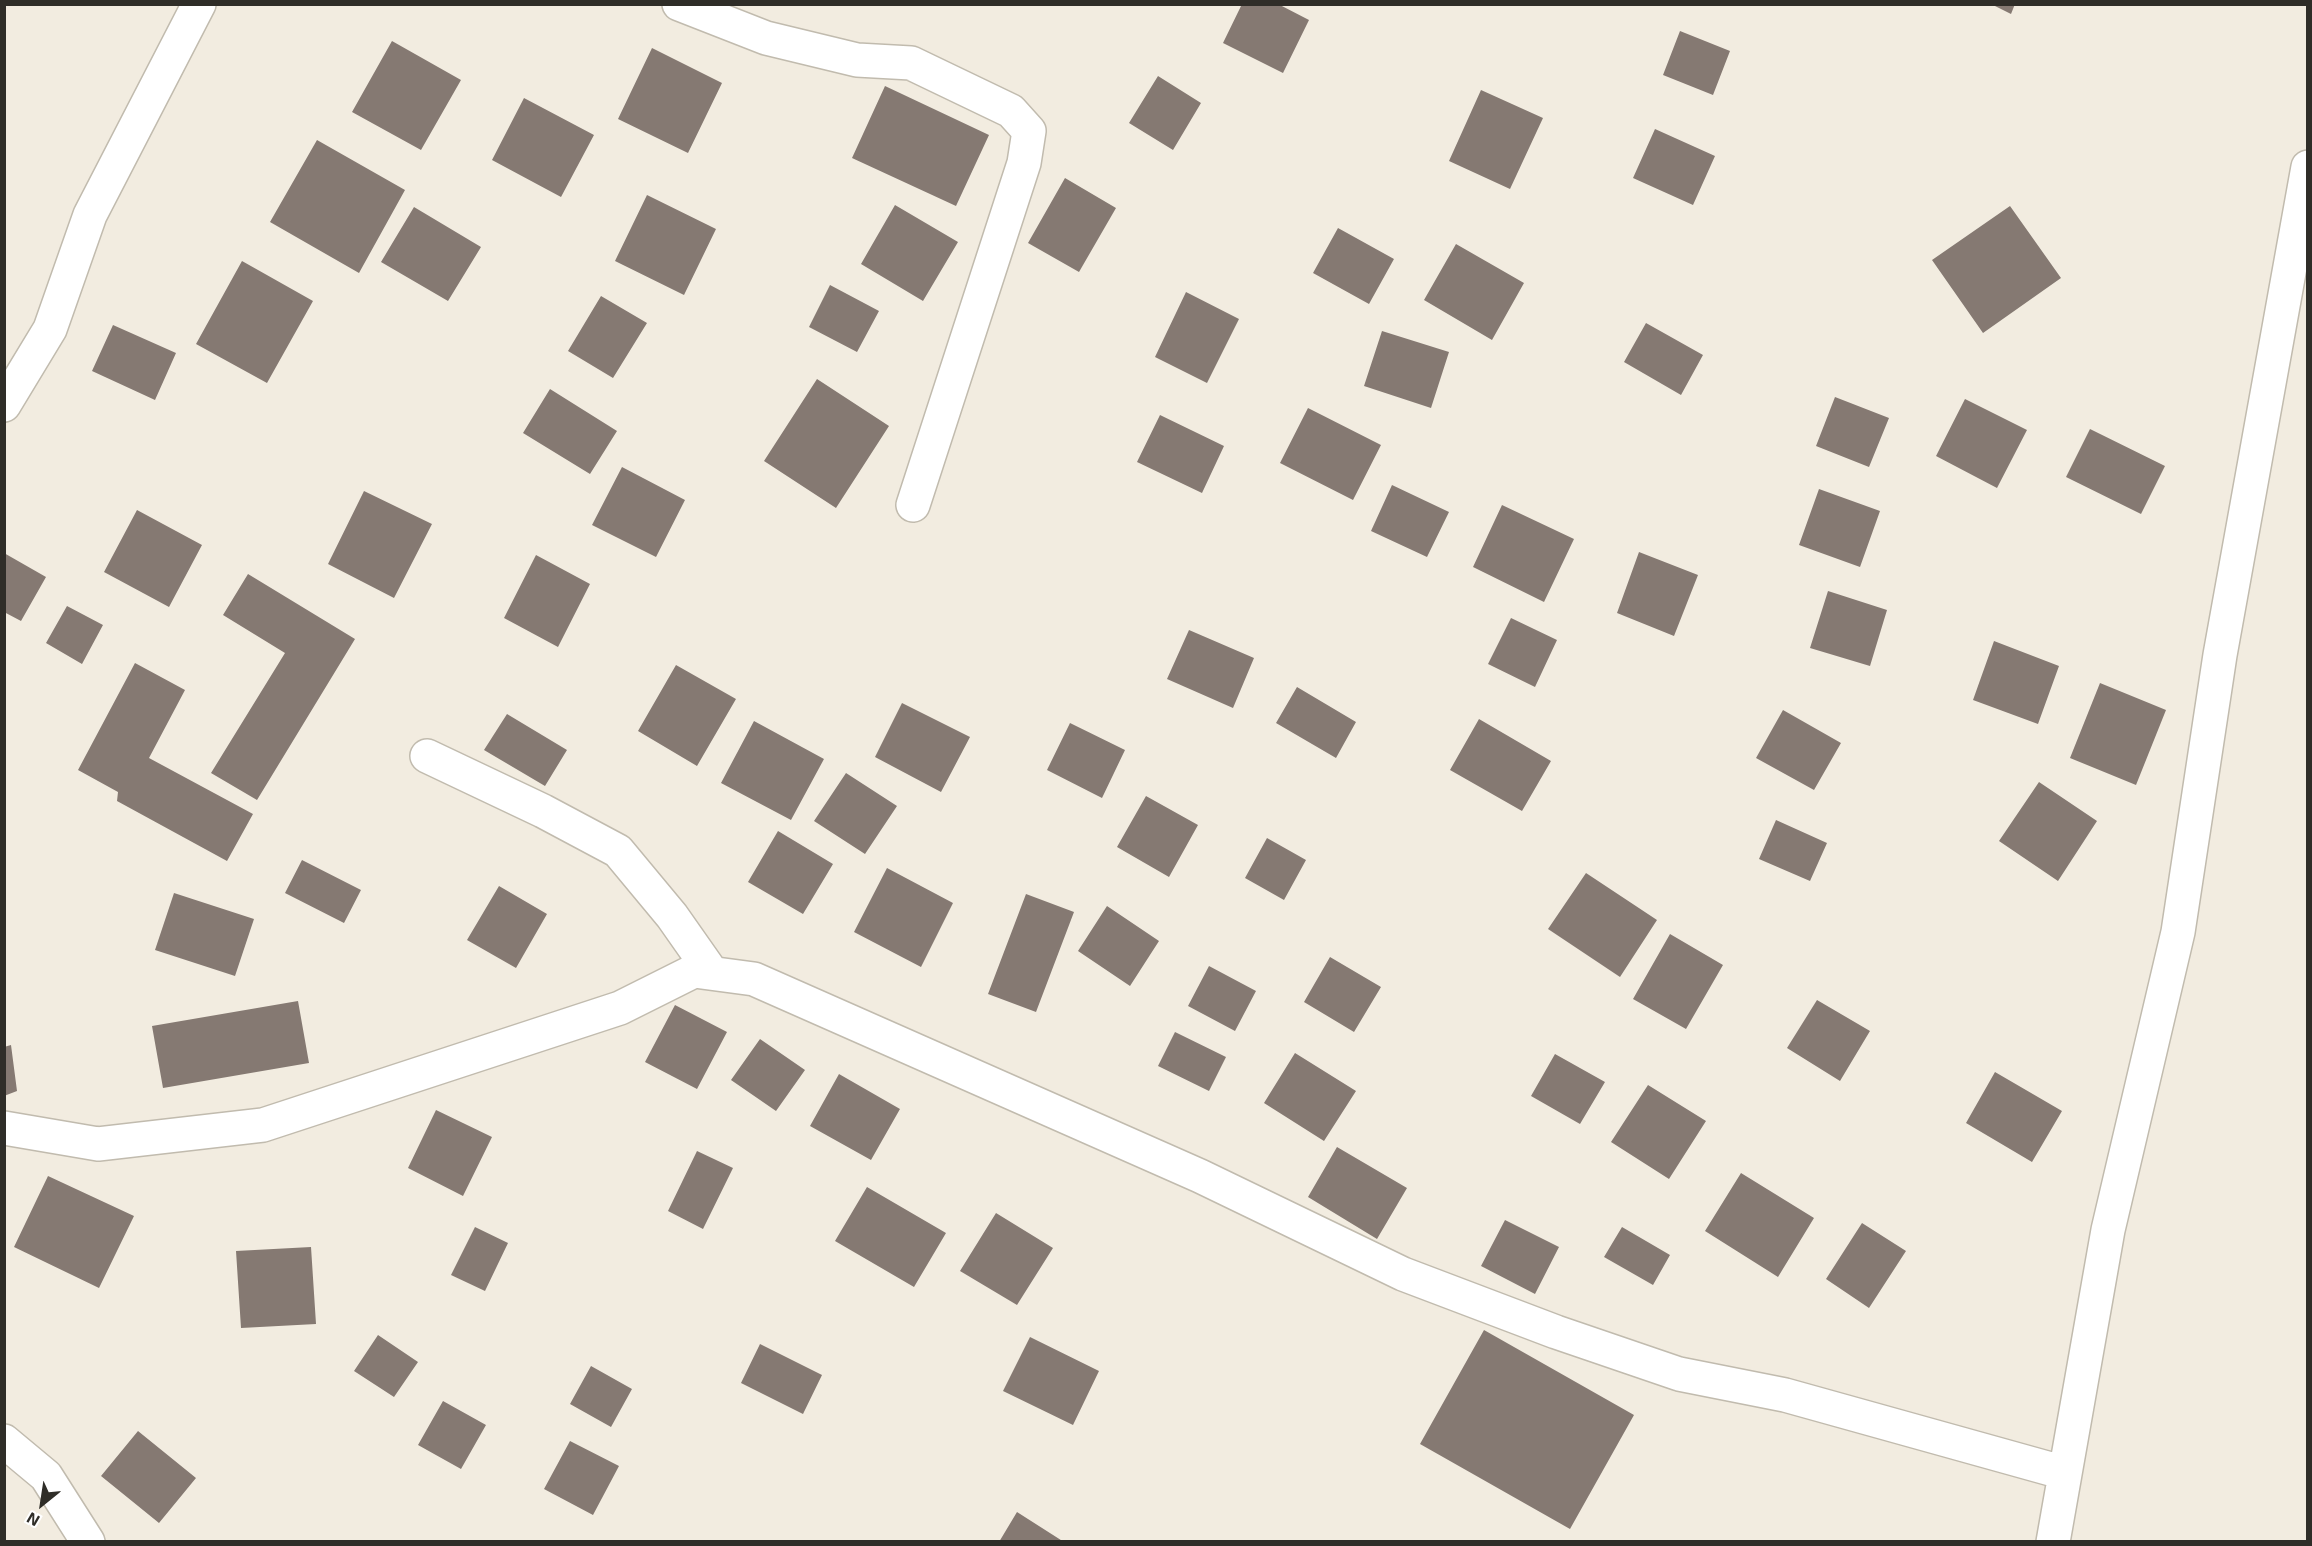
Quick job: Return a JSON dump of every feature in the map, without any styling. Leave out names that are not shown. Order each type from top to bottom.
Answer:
[{"type":"street","points":[[4,405],[50,329],[90,215],[199,4]]},
{"type":"street","points":[[679,4],[766,38],[857,60],[911,63],[1011,111],[1029,131],[1024,163],[913,505]]},
{"type":"street","points":[[2053,1542],[2108,1230],[2178,932],[2220,655],[2307,167]]},
{"type":"street","points":[[427,756],[543,811],[618,851],[672,916],[712,974]]},
{"type":"street","points":[[4,1128],[98,1144],[263,1125],[620,1008],[694,971],[754,979],[1200,1176],[1403,1274],[1556,1332],[1679,1374],[1785,1395],[2065,1473]]},
{"type":"street","points":[[4,1441],[46,1476],[88,1542]]},
{"type":"building","points":[[1242,4],[1278,4],[1309,20],[1283,73],[1223,43]]},
{"type":"building","points":[[1991,4],[2015,4],[2011,14]]},
{"type":"building","points":[[1680,31],[1730,51],[1713,95],[1663,75]]},
{"type":"building","points":[[392,41],[461,80],[421,150],[352,112]]},
{"type":"building","points":[[652,48],[722,83],[688,153],[618,119]]},
{"type":"building","points":[[1158,76],[1201,103],[1173,150],[1129,123]]},
{"type":"building","points":[[885,86],[989,135],[956,206],[852,158]]},
{"type":"building","points":[[1481,90],[1543,118],[1510,189],[1449,161]]},
{"type":"building","points":[[524,98],[594,135],[561,197],[492,160]]},
{"type":"building","points":[[1655,129],[1715,156],[1693,205],[1633,178]]},
{"type":"building","points":[[317,140],[405,190],[359,273],[270,222]]},
{"type":"building","points":[[1065,178],[1116,208],[1079,272],[1028,243]]},
{"type":"building","points":[[647,195],[716,229],[684,295],[615,261]]},
{"type":"building","points":[[895,205],[958,242],[923,301],[861,264]]},
{"type":"building","points":[[2010,206],[2061,278],[1983,333],[1932,260]]},
{"type":"building","points":[[414,207],[481,247],[448,301],[381,262]]},
{"type":"building","points":[[1338,228],[1394,259],[1369,304],[1313,273]]},
{"type":"building","points":[[1456,244],[1524,283],[1492,340],[1424,300]]},
{"type":"building","points":[[242,261],[313,301],[267,383],[196,344]]},
{"type":"building","points":[[830,285],[879,311],[857,352],[809,327]]},
{"type":"building","points":[[1186,292],[1239,319],[1207,383],[1155,357]]},
{"type":"building","points":[[601,296],[647,323],[613,378],[568,351]]},
{"type":"building","points":[[1646,323],[1703,355],[1681,395],[1624,362]]},
{"type":"building","points":[[113,325],[176,353],[155,400],[92,371]]},
{"type":"building","points":[[1382,331],[1449,352],[1431,408],[1364,386]]},
{"type":"building","points":[[817,379],[889,426],[836,508],[764,461]]},
{"type":"building","points":[[550,389],[617,431],[590,474],[523,433]]},
{"type":"building","points":[[1835,397],[1889,418],[1869,467],[1816,446]]},
{"type":"building","points":[[1965,399],[2027,430],[1997,488],[1936,456]]},
{"type":"building","points":[[1308,408],[1381,445],[1353,500],[1280,463]]},
{"type":"building","points":[[1160,415],[1224,446],[1202,493],[1137,462]]},
{"type":"building","points":[[2090,429],[2165,466],[2141,514],[2066,477]]},
{"type":"building","points":[[622,467],[685,500],[656,557],[592,525]]},
{"type":"building","points":[[1392,485],[1449,512],[1427,557],[1371,531]]},
{"type":"building","points":[[1819,489],[1880,511],[1860,567],[1799,545]]},
{"type":"building","points":[[364,491],[432,524],[394,598],[328,564]]},
{"type":"building","points":[[1502,505],[1574,539],[1544,602],[1473,567]]},
{"type":"building","points":[[137,510],[202,545],[169,607],[104,572]]},
{"type":"building","points":[[1639,552],[1698,575],[1674,636],[1617,613]]},
{"type":"building","points":[[4,553],[46,577],[21,621],[4,612]]},
{"type":"building","points":[[536,555],[590,584],[558,647],[504,618]]},
{"type":"building","points":[[248,574],[355,639],[257,800],[211,773],[285,653],[223,615]]},
{"type":"building","points":[[1828,591],[1887,610],[1870,666],[1810,648]]},
{"type":"building","points":[[67,606],[103,625],[82,664],[46,643]]},
{"type":"building","points":[[1511,618],[1557,640],[1535,687],[1488,664]]},
{"type":"building","points":[[1189,630],[1254,658],[1233,708],[1167,679]]},
{"type":"building","points":[[1994,641],[2059,666],[2038,724],[1973,700]]},
{"type":"building","points":[[135,663],[185,690],[149,758],[253,814],[227,861],[117,801],[118,792],[78,770]]},
{"type":"building","points":[[676,665],[736,699],[697,766],[638,731]]},
{"type":"building","points":[[2100,683],[2166,710],[2136,785],[2070,758]]},
{"type":"building","points":[[1297,687],[1356,722],[1336,758],[1276,723]]},
{"type":"building","points":[[902,703],[970,737],[941,792],[875,757]]},
{"type":"building","points":[[1783,710],[1841,743],[1814,790],[1756,758]]},
{"type":"building","points":[[507,714],[567,750],[545,786],[484,750]]},
{"type":"building","points":[[1479,719],[1551,761],[1522,811],[1450,770]]},
{"type":"building","points":[[754,721],[824,759],[791,820],[721,783]]},
{"type":"building","points":[[1070,723],[1125,750],[1102,798],[1047,770]]},
{"type":"building","points":[[846,773],[897,806],[865,854],[814,821]]},
{"type":"building","points":[[2039,782],[2097,821],[2058,881],[1999,841]]},
{"type":"building","points":[[1146,796],[1198,825],[1169,877],[1117,847]]},
{"type":"building","points":[[1776,820],[1827,843],[1810,881],[1759,859]]},
{"type":"building","points":[[778,831],[833,864],[803,914],[748,882]]},
{"type":"building","points":[[1267,838],[1306,860],[1284,900],[1245,878]]},
{"type":"building","points":[[302,860],[361,890],[344,923],[285,893]]},
{"type":"building","points":[[887,868],[953,903],[921,967],[854,932]]},
{"type":"building","points":[[1586,873],[1657,920],[1620,977],[1548,929]]},
{"type":"building","points":[[499,886],[547,914],[516,968],[467,940]]},
{"type":"building","points":[[174,893],[254,919],[235,976],[155,950]]},
{"type":"building","points":[[1026,894],[1074,912],[1036,1012],[988,994]]},
{"type":"building","points":[[1107,906],[1159,941],[1130,986],[1078,951]]},
{"type":"building","points":[[1670,934],[1723,965],[1686,1029],[1633,999]]},
{"type":"building","points":[[1330,957],[1381,987],[1354,1032],[1304,1002]]},
{"type":"building","points":[[1209,966],[1256,991],[1235,1031],[1188,1006]]},
{"type":"building","points":[[1817,1000],[1870,1031],[1840,1081],[1787,1048]]},
{"type":"building","points":[[298,1001],[309,1063],[163,1088],[152,1026]]},
{"type":"building","points":[[675,1005],[727,1032],[697,1089],[645,1062]]},
{"type":"building","points":[[1175,1032],[1226,1057],[1209,1091],[1158,1066]]},
{"type":"building","points":[[760,1039],[805,1070],[776,1111],[731,1080]]},
{"type":"building","points":[[11,1045],[17,1091],[4,1096],[4,1047]]},
{"type":"building","points":[[1295,1053],[1356,1091],[1324,1141],[1264,1103]]},
{"type":"building","points":[[1555,1054],[1605,1082],[1580,1124],[1531,1096]]},
{"type":"building","points":[[1995,1072],[2062,1111],[2032,1162],[1966,1123]]},
{"type":"building","points":[[839,1074],[900,1109],[871,1160],[810,1126]]},
{"type":"building","points":[[1648,1085],[1706,1121],[1669,1179],[1611,1142]]},
{"type":"building","points":[[436,1110],[492,1137],[463,1196],[408,1168]]},
{"type":"building","points":[[1337,1147],[1407,1188],[1377,1239],[1308,1197]]},
{"type":"building","points":[[697,1151],[733,1168],[703,1229],[668,1211]]},
{"type":"building","points":[[1741,1173],[1814,1218],[1778,1277],[1705,1231]]},
{"type":"building","points":[[48,1176],[134,1216],[99,1288],[14,1247]]},
{"type":"building","points":[[867,1187],[946,1233],[914,1287],[835,1241]]},
{"type":"building","points":[[996,1213],[1053,1248],[1017,1305],[960,1271]]},
{"type":"building","points":[[1505,1220],[1559,1247],[1535,1294],[1481,1266]]},
{"type":"building","points":[[1862,1223],[1906,1251],[1869,1308],[1826,1279]]},
{"type":"building","points":[[475,1227],[508,1243],[485,1291],[451,1275]]},
{"type":"building","points":[[1622,1227],[1670,1255],[1653,1285],[1604,1257]]},
{"type":"building","points":[[311,1247],[316,1324],[241,1328],[236,1251]]},
{"type":"building","points":[[1484,1330],[1634,1415],[1570,1529],[1420,1444]]},
{"type":"building","points":[[378,1335],[418,1362],[394,1397],[354,1371]]},
{"type":"building","points":[[1030,1337],[1099,1371],[1073,1425],[1003,1391]]},
{"type":"building","points":[[760,1344],[822,1375],[803,1414],[741,1383]]},
{"type":"building","points":[[591,1366],[632,1389],[611,1427],[570,1404]]},
{"type":"building","points":[[443,1401],[486,1425],[461,1469],[418,1445]]},
{"type":"building","points":[[138,1431],[196,1478],[159,1523],[101,1476]]},
{"type":"building","points":[[570,1441],[619,1466],[593,1515],[544,1489]]},
{"type":"building","points":[[1017,1512],[1064,1542],[999,1542]]}]
